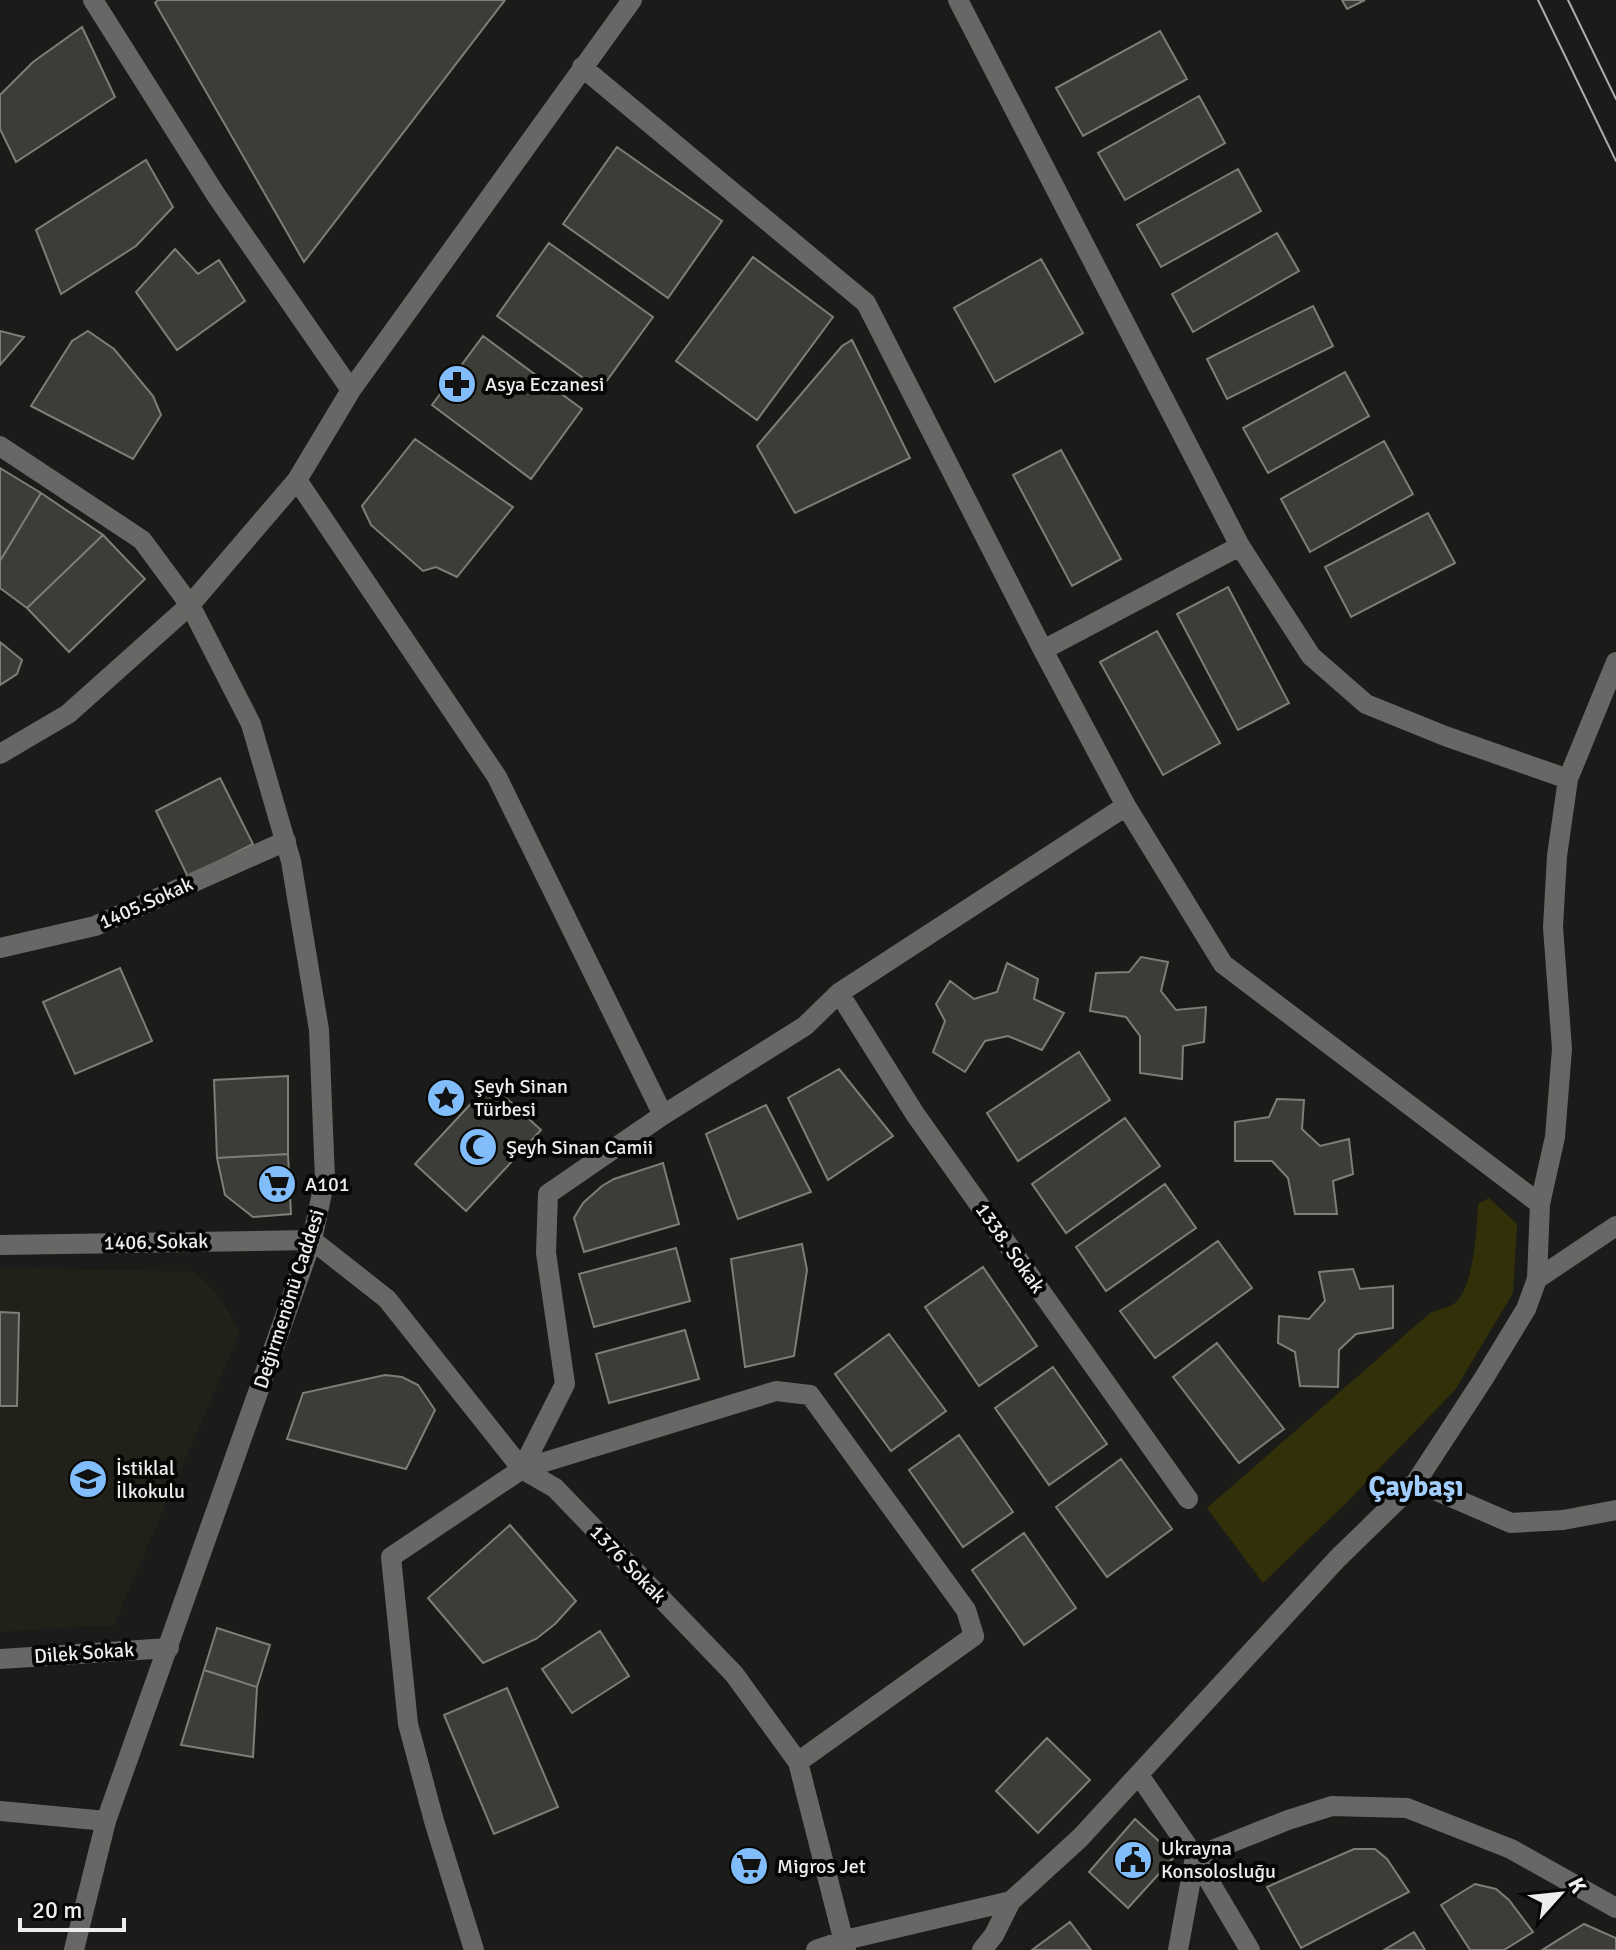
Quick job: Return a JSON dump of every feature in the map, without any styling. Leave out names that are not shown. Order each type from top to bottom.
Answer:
[{"type":"street","points":[[93,0],[216,195],[351,390]]},
{"type":"street","points":[[0,754],[68,714],[190,605],[297,480],[351,390],[632,0]]},
{"type":"street","points":[[958,0],[1240,546],[1311,656],[1366,704],[1445,736],[1568,779]]},
{"type":"street","points":[[582,67],[866,303],[1126,806],[1223,964],[1540,1204]]},
{"type":"street","name":"Değirmenönü Caddesi","points":[[0,446],[142,540],[190,605],[251,724],[291,861],[319,1030],[325,1179],[312,1240],[106,1821],[74,1950]]},
{"type":"street","points":[[297,480],[497,777],[663,1115]]},
{"type":"street","points":[[1043,650],[1240,546]]},
{"type":"street","points":[[994,1945],[1011,1901],[1080,1838],[1337,1559],[1416,1482],[1526,1309],[1537,1279],[1540,1204],[1555,1137],[1562,1049],[1553,927],[1557,856],[1568,779],[1616,662]]},
{"type":"street","points":[[522,1469],[565,1384],[546,1253],[548,1194],[663,1115],[805,1026],[839,993],[1126,806]]},
{"type":"street","name":"1405.Sokak","points":[[0,948],[95,926],[286,841]]},
{"type":"street","name":"1338. Sokak","points":[[839,993],[915,1114],[1188,1499]]},
{"type":"street","points":[[1537,1279],[1616,1226]]},
{"type":"street","name":"1406. Sokak","points":[[0,1245],[312,1240]]},
{"type":"street","name":"1376 Sokak","points":[[312,1240],[387,1299],[522,1469],[555,1488],[734,1674],[798,1762],[846,1945]]},
{"type":"street","points":[[474,1950],[408,1724],[391,1557],[522,1469],[776,1391],[810,1395],[966,1610],[974,1636],[798,1762]]},
{"type":"street","points":[[1416,1482],[1511,1523],[1563,1520],[1616,1510]]},
{"type":"street","name":"Dilek Sokak","points":[[0,1659],[169,1648]]},
{"type":"street","points":[[1139,1775],[1195,1857],[1250,1950]]},
{"type":"street","points":[[1195,1857],[1332,1806],[1407,1808],[1511,1849],[1616,1908]]},
{"type":"street","points":[[0,1811],[106,1821]]},
{"type":"street","points":[[1178,1950],[1195,1857]]},
{"type":"street","points":[[816,1950],[846,1945],[1011,1901]]},
{"type":"shaded area","points":[[1489,1198],[1517,1224],[1513,1293],[1455,1390],[1345,1504],[1263,1583],[1207,1508],[1430,1313],[1455,1303],[1470,1271],[1478,1204]]},
{"type":"shaded area","name":"İstiklal İlkokulu","points":[[0,1267],[195,1272],[218,1294],[240,1332],[114,1625],[0,1632]]},
{"type":"building","points":[[158,0],[505,0],[304,262],[155,3]]},
{"type":"building","points":[[1342,0],[1365,0],[1347,9]]},
{"type":"building","points":[[82,27],[115,97],[16,162],[0,129],[0,95],[33,62]]},
{"type":"building","points":[[1160,31],[1187,79],[1083,136],[1056,88]]},
{"type":"building","points":[[1199,96],[1225,143],[1125,200],[1098,153]]},
{"type":"building","points":[[617,147],[722,221],[668,298],[563,224]]},
{"type":"building","points":[[146,160],[173,207],[136,246],[61,294],[36,230]]},
{"type":"building","points":[[1238,169],[1261,211],[1161,267],[1137,225]]},
{"type":"building","points":[[1277,233],[1299,271],[1193,332],[1172,294]]},
{"type":"building","points":[[549,243],[653,317],[600,390],[497,316]]},
{"type":"building","points":[[175,249],[198,274],[219,260],[245,301],[177,350],[136,292]]},
{"type":"building","points":[[753,257],[833,317],[757,420],[676,361]]},
{"type":"building","points":[[1041,259],[1083,333],[995,382],[954,308]]},
{"type":"building","points":[[1313,306],[1333,346],[1227,399],[1207,359]]},
{"type":"building","points":[[0,331],[24,337],[0,365]]},
{"type":"building","points":[[88,331],[114,349],[153,396],[161,415],[133,459],[31,406],[72,341]]},
{"type":"building","points":[[483,336],[582,409],[531,479],[432,405]]},
{"type":"building","points":[[852,340],[910,458],[795,513],[757,446],[842,346]]},
{"type":"building","points":[[1345,372],[1369,416],[1268,473],[1243,428]]},
{"type":"building","points":[[415,439],[513,507],[457,577],[436,567],[423,571],[371,525],[362,506]]},
{"type":"building","points":[[1384,441],[1413,494],[1310,552],[1281,499]]},
{"type":"building","points":[[1061,450],[1121,559],[1072,586],[1013,475]]},
{"type":"building","points":[[0,468],[41,493],[0,561]]},
{"type":"building","points":[[41,493],[103,535],[27,608],[0,588],[0,561]]},
{"type":"building","points":[[1428,513],[1455,563],[1351,617],[1325,567]]},
{"type":"building","points":[[103,535],[145,579],[69,652],[27,608]]},
{"type":"building","points":[[1228,587],[1289,703],[1238,730],[1177,614]]},
{"type":"building","points":[[1157,631],[1220,743],[1163,775],[1100,662]]},
{"type":"building","points":[[0,642],[22,660],[17,674],[0,685]]},
{"type":"building","points":[[220,778],[253,844],[188,877],[156,811]]},
{"type":"building","points":[[1141,957],[1168,962],[1161,991],[1176,1010],[1206,1007],[1204,1042],[1183,1046],[1182,1079],[1140,1073],[1140,1036],[1126,1017],[1090,1011],[1096,973],[1129,972]]},
{"type":"building","points":[[1007,963],[1038,979],[1034,999],[1064,1013],[1042,1050],[1008,1036],[985,1041],[965,1072],[933,1052],[945,1021],[936,1004],[950,981],[974,999],[997,992]]},
{"type":"building","points":[[120,968],[152,1041],[75,1074],[43,1002]]},
{"type":"building","points":[[1079,1052],[1110,1100],[1018,1161],[987,1113]]},
{"type":"building","points":[[839,1069],[893,1136],[828,1180],[788,1098]]},
{"type":"building","points":[[288,1076],[288,1154],[217,1158],[214,1080]]},
{"type":"building","name":"Şeyh Sinan Camii","points":[[490,1083],[541,1130],[466,1211],[415,1164]]},
{"type":"building","points":[[1277,1099],[1304,1100],[1302,1129],[1320,1146],[1349,1139],[1353,1174],[1333,1181],[1337,1214],[1295,1214],[1288,1178],[1272,1161],[1235,1161],[1235,1122],[1269,1117]]},
{"type":"building","points":[[766,1105],[811,1192],[738,1219],[706,1134]]},
{"type":"building","points":[[1125,1118],[1160,1166],[1066,1233],[1032,1184]]},
{"type":"building","points":[[288,1154],[291,1214],[253,1217],[225,1195],[217,1158]]},
{"type":"building","points":[[663,1163],[679,1224],[584,1252],[574,1218],[583,1203],[614,1179]]},
{"type":"building","points":[[1165,1184],[1196,1228],[1106,1291],[1076,1247]]},
{"type":"building","points":[[1218,1241],[1252,1288],[1155,1358],[1120,1311]]},
{"type":"building","points":[[802,1244],[807,1270],[794,1356],[745,1367],[731,1259]]},
{"type":"building","points":[[676,1248],[690,1301],[594,1327],[579,1274]]},
{"type":"building","points":[[983,1267],[1037,1346],[979,1386],[925,1307]]},
{"type":"building","points":[[1353,1269],[1360,1289],[1393,1286],[1393,1328],[1356,1334],[1339,1350],[1338,1387],[1300,1386],[1295,1352],[1278,1343],[1279,1316],[1309,1319],[1325,1301],[1319,1272]]},
{"type":"building","points":[[0,1312],[19,1313],[17,1406],[0,1406]]},
{"type":"building","points":[[685,1330],[699,1379],[609,1403],[596,1354]]},
{"type":"building","points":[[889,1334],[946,1411],[891,1451],[835,1374]]},
{"type":"building","points":[[1217,1343],[1284,1429],[1239,1463],[1173,1377]]},
{"type":"building","points":[[1053,1367],[1107,1444],[1049,1485],[995,1408]]},
{"type":"building","points":[[385,1375],[402,1377],[418,1385],[435,1410],[406,1469],[287,1439],[303,1393]]},
{"type":"building","points":[[959,1435],[1013,1512],[963,1547],[909,1470]]},
{"type":"building","points":[[1121,1459],[1172,1529],[1107,1577],[1056,1507]]},
{"type":"building","points":[[510,1525],[576,1601],[536,1639],[483,1663],[428,1598]]},
{"type":"building","points":[[1024,1533],[1076,1608],[1024,1645],[972,1570]]},
{"type":"building","points":[[217,1628],[270,1645],[257,1687],[204,1670]]},
{"type":"building","points":[[600,1631],[629,1676],[572,1713],[542,1669]]},
{"type":"building","points":[[204,1670],[257,1687],[253,1757],[181,1745]]},
{"type":"building","points":[[507,1688],[558,1807],[494,1834],[444,1715]]},
{"type":"building","points":[[1047,1738],[1090,1780],[1038,1833],[996,1791]]},
{"type":"building","points":[[1135,1819],[1175,1856],[1128,1908],[1089,1872]]},
{"type":"building","points":[[1354,1849],[1375,1849],[1387,1859],[1409,1892],[1301,1948],[1267,1887]]},
{"type":"building","points":[[1475,1884],[1496,1889],[1509,1900],[1533,1932],[1504,1950],[1470,1950],[1441,1905]]},
{"type":"building","points":[[1070,1922],[1091,1950],[1032,1950]]},
{"type":"building","points":[[1584,1924],[1616,1938],[1616,1950],[1542,1950]]},
{"type":"building","points":[[1414,1932],[1425,1950],[1384,1950]]},
{"type":"tram line","points":[[1538,0],[1616,161]]},
{"type":"tram line","points":[[1568,0],[1616,99]]},
{"type":"place","name":"Asya Eczanesi","points":[[457,384]]},
{"type":"place","name":"Şeyh Sinan Türbesi","points":[[446,1098]]},
{"type":"place","name":"Şeyh Sinan Camii","points":[[478,1147]]},
{"type":"place","name":"A101","points":[[277,1184]]},
{"type":"place","name":"İstiklal İlkokulu","points":[[88,1479]]},
{"type":"place","name":"Ukrayna Konsolosluğu","points":[[1133,1860]]},
{"type":"place","name":"Migros Jet","points":[[749,1866]]},
{"type":"district","name":"Çaybaşı","points":[[1416,1487]]}]
